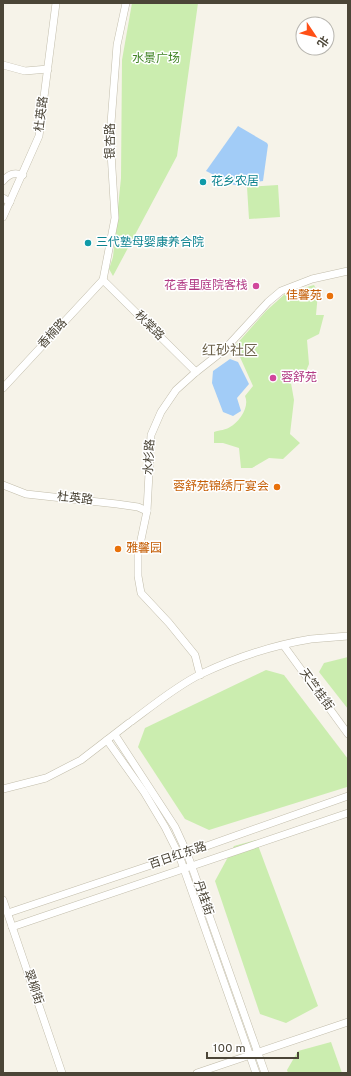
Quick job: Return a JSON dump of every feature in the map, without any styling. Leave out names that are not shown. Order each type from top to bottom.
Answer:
[{"type":"street","name":"杜英路","points":[[3,217],[23,176],[39,136],[56,3]]},
{"type":"street","name":"银杏路","points":[[103,280],[115,218],[110,136],[117,45],[126,3]]},
{"type":"street","points":[[3,65],[25,71],[48,69]]},
{"type":"street","points":[[3,181],[12,174],[17,173],[23,176]]},
{"type":"street","points":[[3,198],[10,202]]},
{"type":"street","name":"水杉路","points":[[200,675],[196,654],[141,593],[138,576],[138,554],[147,511],[151,435],[161,412],[176,390],[224,350],[268,302],[281,291],[312,279],[348,271]]},
{"type":"street","name":"秋棠路","points":[[103,280],[196,372]]},
{"type":"street","name":"香楠路","points":[[3,388],[103,280]]},
{"type":"street","name":"杜英路","points":[[3,485],[26,494],[117,504],[138,507],[147,511]]},
{"type":"street","points":[[3,789],[46,778],[81,760],[149,708],[200,675],[253,653],[311,640],[348,636]]},
{"type":"street","name":"天竺桂街","points":[[284,646],[348,734]]},
{"type":"street","name":"丹桂街","points":[[114,735],[175,827],[187,853],[265,1073]]},
{"type":"street","name":"丹桂街","points":[[107,740],[144,792],[165,827],[179,856],[256,1073]]},
{"type":"street","name":"百日红东路","points":[[8,913],[179,856],[348,796]]},
{"type":"street","name":"百日红东路","points":[[12,927],[348,813]]},
{"type":"street","name":"翠柳街","points":[[3,900],[62,1073]]},
{"type":"street","points":[[197,1073],[348,1022]]},
{"type":"green space","name":"水景广场","points":[[132,3],[198,3],[177,156],[113,276],[109,269],[113,257],[121,178],[122,60]]},
{"type":"green space","points":[[278,185],[280,217],[249,219],[247,187]]},
{"type":"green space","points":[[314,285],[318,293],[316,315],[324,315],[319,334],[307,340],[309,364],[304,376],[291,383],[294,400],[290,434],[300,443],[283,459],[269,458],[252,468],[241,468],[239,448],[223,443],[214,443],[214,432],[233,425],[243,414],[246,405],[245,396],[253,386],[235,346],[266,311],[286,293]]},
{"type":"green space","points":[[348,657],[348,709],[319,672],[324,663]]},
{"type":"green space","points":[[266,670],[284,675],[348,759],[348,786],[209,830],[185,819],[138,747],[145,728]]},
{"type":"green space","points":[[256,840],[318,1006],[286,1023],[260,1014],[215,881],[234,846]]},
{"type":"green space","points":[[331,1042],[342,1073],[288,1073],[287,1070],[298,1051]]},
{"type":"water","points":[[238,126],[268,145],[263,181],[234,185],[206,171]]},
{"type":"water","points":[[230,359],[238,362],[249,384],[237,398],[241,411],[233,416],[223,412],[212,383],[213,371]]},
{"type":"place","name":"花乡农居","points":[[203,182]]},
{"type":"place","name":"三代塾母婴康养合院","points":[[88,243]]},
{"type":"place","name":"花香里庭院客栈","points":[[256,286]]},
{"type":"place","name":"佳馨苑","points":[[330,296]]},
{"type":"place","name":"蓉舒苑","points":[[273,378]]},
{"type":"place","name":"蓉舒苑锦绣厅宴会","points":[[277,487]]},
{"type":"place","name":"雅馨园","points":[[118,549]]},
{"type":"district","name":"红砂社区","points":[[230,351]]}]
